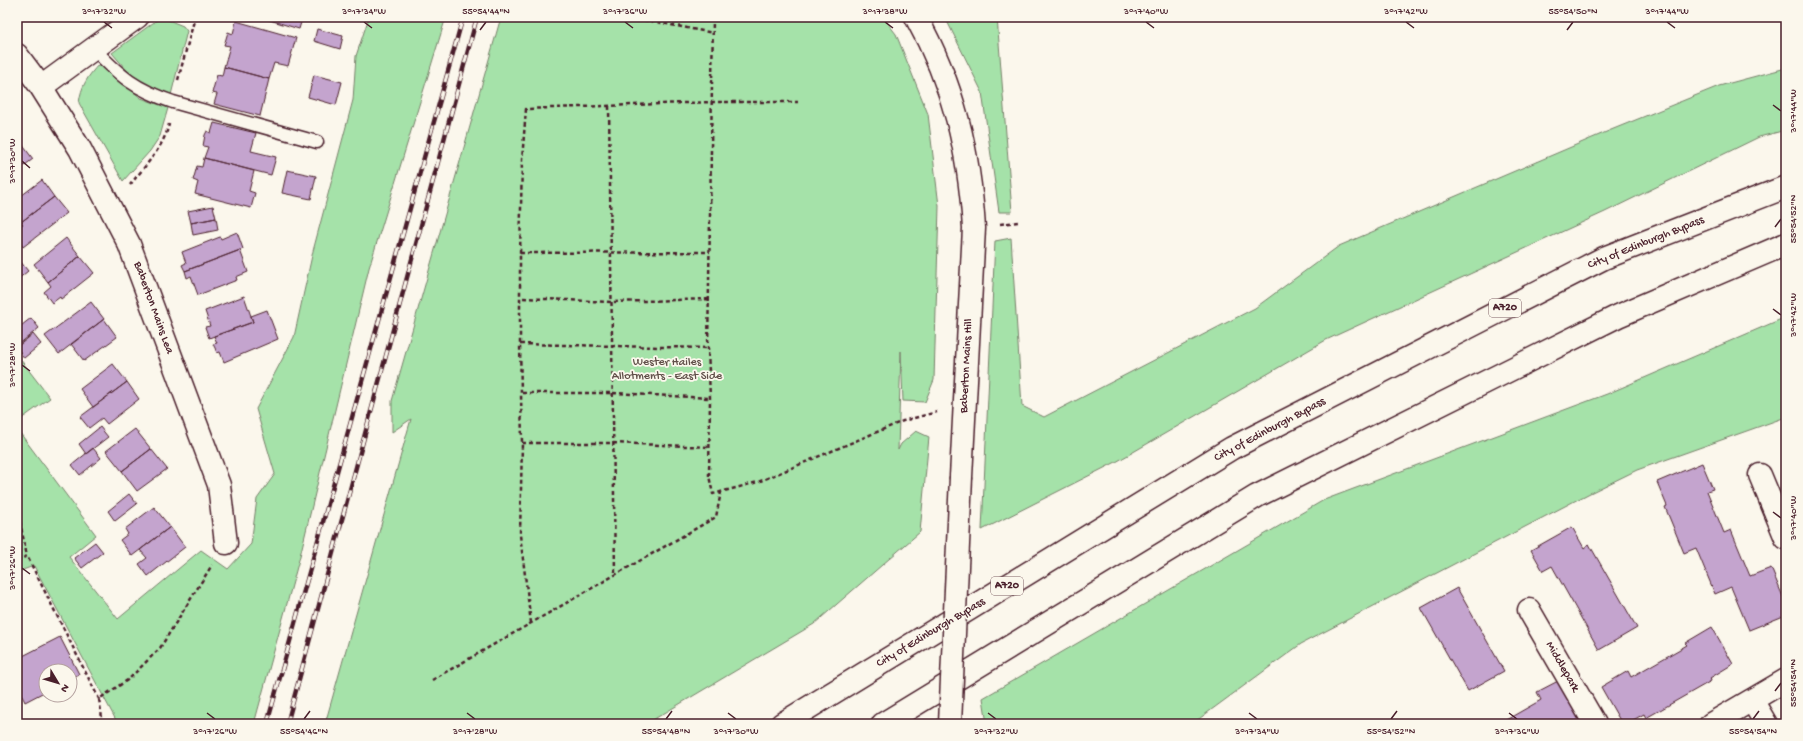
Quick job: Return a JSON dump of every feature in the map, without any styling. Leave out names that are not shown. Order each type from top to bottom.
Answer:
[{"type":"main road","points":[[41,87],[137,17]]},
{"type":"main road","name":"Baberton Mains Hill","points":[[916,17],[944,74],[957,111],[966,150],[974,228],[950,724]]},
{"type":"main road","name":"Baberton Mains Lea","points":[[17,56],[41,87],[80,149],[129,244],[219,485],[226,542]]},
{"type":"main road","name":"City of Edinburgh Bypass","points":[[782,724],[1232,448],[1604,258],[1786,187]]},
{"type":"main road","points":[[883,724],[1257,496],[1618,316],[1786,244]]},
{"type":"main road","points":[[1760,475],[1786,538]]},
{"type":"main road","name":"Middlepark","points":[[1529,610],[1595,724]]},
{"type":"main road","points":[[1711,724],[1786,680]]},
{"type":"main road","points":[[1752,700],[1766,724]]},
{"type":"lane","points":[[94,49],[116,72],[133,86],[149,94],[317,142]]},
{"type":"path","points":[[630,17],[713,33]]},
{"type":"path","points":[[713,17],[708,348],[710,398],[709,476],[713,494],[758,482],[902,421],[965,405]]},
{"type":"path","points":[[531,623],[520,535],[522,393],[520,344],[520,253],[522,160],[526,109],[712,102],[798,102]]},
{"type":"path","points":[[609,106],[615,575]]},
{"type":"path","points":[[520,253],[710,252]]},
{"type":"path","points":[[523,298],[612,302],[709,299]]},
{"type":"path","points":[[520,344],[708,348]]},
{"type":"path","points":[[522,393],[613,393],[710,398]]},
{"type":"path","points":[[522,443],[613,443],[710,447]]},
{"type":"path","points":[[432,680],[716,518],[721,492]]},
{"type":"path","points":[[17,508],[27,556],[99,699],[103,724]]},
{"type":"path","points":[[99,699],[129,679],[160,648],[226,542]]},
{"type":"path","points":[[17,561],[27,556]]},
{"type":"green space","points":[[161,17],[183,26],[187,31],[171,95],[146,86],[131,75],[112,53]]},
{"type":"green space","points":[[369,17],[446,17],[369,268],[300,556],[254,724],[118,724],[34,566],[17,572],[17,429],[96,535],[69,557],[118,619],[201,550],[228,569],[251,544],[257,499],[275,474],[256,409],[294,337],[313,251],[353,100],[356,56]]},
{"type":"green space","name":"Wester Hailes Allotments - East Side","points":[[501,17],[883,17],[896,34],[928,114],[939,206],[934,380],[925,402],[903,401],[901,351],[898,450],[901,444],[916,431],[929,437],[920,532],[814,624],[646,724],[325,724],[411,419],[392,432],[392,401]]},
{"type":"green space","points":[[945,17],[997,17],[1012,212],[999,212],[982,92]]},
{"type":"green space","points":[[99,64],[141,98],[168,108],[160,136],[150,151],[123,181],[79,103],[81,91]]},
{"type":"green space","points":[[1786,68],[1786,130],[1759,137],[1605,212],[1326,340],[1116,462],[982,530],[995,241],[1011,238],[1022,406],[1044,417],[1255,308],[1339,246],[1611,130],[1719,86]]},
{"type":"green space","points":[[1786,317],[1786,417],[1637,470],[1588,494],[1301,644],[1192,724],[987,724],[983,698],[1324,500],[1607,394]]},
{"type":"green space","points":[[17,355],[50,398],[17,422]]},
{"type":"building","points":[[263,17],[315,17],[314,22],[302,19],[299,29]]},
{"type":"building","points":[[236,21],[296,38],[288,66],[274,63],[269,79],[224,67],[230,46],[224,45],[228,32],[233,34]]},
{"type":"building","points":[[317,29],[343,36],[340,49],[314,41]]},
{"type":"building","points":[[224,67],[269,79],[260,116],[214,104],[217,94],[212,93],[217,75],[222,76]]},
{"type":"building","points":[[314,75],[342,82],[336,105],[308,97]]},
{"type":"building","points":[[214,123],[256,133],[251,151],[276,157],[271,175],[204,158],[208,147],[203,146],[205,135],[207,131],[211,133]]},
{"type":"building","points":[[18,139],[33,159],[17,171],[17,140]]},
{"type":"building","points":[[204,158],[254,171],[249,191],[255,193],[251,208],[195,194],[198,182],[193,180],[197,166],[202,167]]},
{"type":"building","points":[[287,170],[316,176],[311,199],[282,193]]},
{"type":"building","points":[[42,180],[54,197],[21,222],[19,220],[17,222],[17,199]]},
{"type":"building","points":[[54,197],[67,213],[23,247],[17,238],[17,228],[23,224],[21,222]]},
{"type":"building","points":[[213,206],[216,218],[191,223],[188,211]]},
{"type":"building","points":[[216,218],[218,230],[193,235],[191,223]]},
{"type":"building","points":[[237,232],[243,249],[185,271],[182,265],[186,263],[182,252]]},
{"type":"building","points":[[66,238],[80,256],[48,282],[34,264]]},
{"type":"building","points":[[240,250],[248,272],[236,277],[237,280],[198,295],[191,276],[187,278],[185,271]]},
{"type":"building","points":[[80,256],[94,273],[61,299],[60,297],[52,303],[44,292],[51,286],[48,282]]},
{"type":"building","points":[[20,261],[28,271],[17,280],[17,264]]},
{"type":"building","points":[[244,296],[253,322],[209,338],[205,327],[210,326],[205,311]]},
{"type":"building","points":[[91,302],[104,319],[59,354],[45,336]]},
{"type":"building","points":[[267,310],[278,339],[224,362],[220,352],[217,353],[213,344],[217,343],[214,336],[253,322],[251,316]]},
{"type":"building","points":[[31,318],[39,328],[18,345],[17,329]]},
{"type":"building","points":[[104,319],[117,337],[84,361],[71,344]]},
{"type":"building","points":[[33,334],[41,344],[24,358],[17,347]]},
{"type":"building","points":[[113,364],[127,382],[93,407],[80,389]]},
{"type":"building","points":[[127,382],[139,399],[107,424],[102,418],[89,428],[80,417]]},
{"type":"building","points":[[100,427],[108,437],[86,454],[79,444]]},
{"type":"building","points":[[135,429],[151,449],[122,471],[106,451]]},
{"type":"building","points":[[93,448],[101,458],[80,475],[72,465]]},
{"type":"building","points":[[151,449],[167,469],[137,491],[122,471]]},
{"type":"building","points":[[1702,463],[1713,489],[1707,491],[1724,533],[1731,530],[1750,576],[1771,568],[1786,604],[1786,615],[1749,630],[1731,587],[1715,594],[1696,548],[1684,553],[1665,507],[1667,506],[1657,482]]},
{"type":"building","points":[[129,494],[137,504],[115,521],[108,511]]},
{"type":"building","points":[[154,507],[170,527],[132,556],[120,540],[128,534],[125,529]]},
{"type":"building","points":[[170,527],[185,547],[148,576],[139,564],[147,558],[140,550]]},
{"type":"building","points":[[1572,527],[1584,548],[1589,544],[1637,628],[1599,650],[1552,566],[1543,571],[1531,550]]},
{"type":"building","points":[[95,542],[103,552],[82,568],[74,558]]},
{"type":"building","points":[[1457,588],[1504,671],[1468,691],[1421,608]]},
{"type":"building","points":[[1712,627],[1733,664],[1710,678],[1711,681],[1646,718],[1644,714],[1626,724],[1622,724],[1601,687],[1628,671],[1631,677],[1687,645],[1685,643]]},
{"type":"building","points":[[60,637],[73,663],[38,663],[38,695],[25,702],[17,686],[17,659]]},
{"type":"building","points":[[1560,680],[1582,718],[1571,724],[1499,724],[1541,700],[1537,692]]},
{"type":"building","points":[[1380,722],[1404,723],[1404,724],[1380,724]]},
{"type":"railway","points":[[267,724],[463,17]]},
{"type":"railway","points":[[287,724],[477,17]]}]
